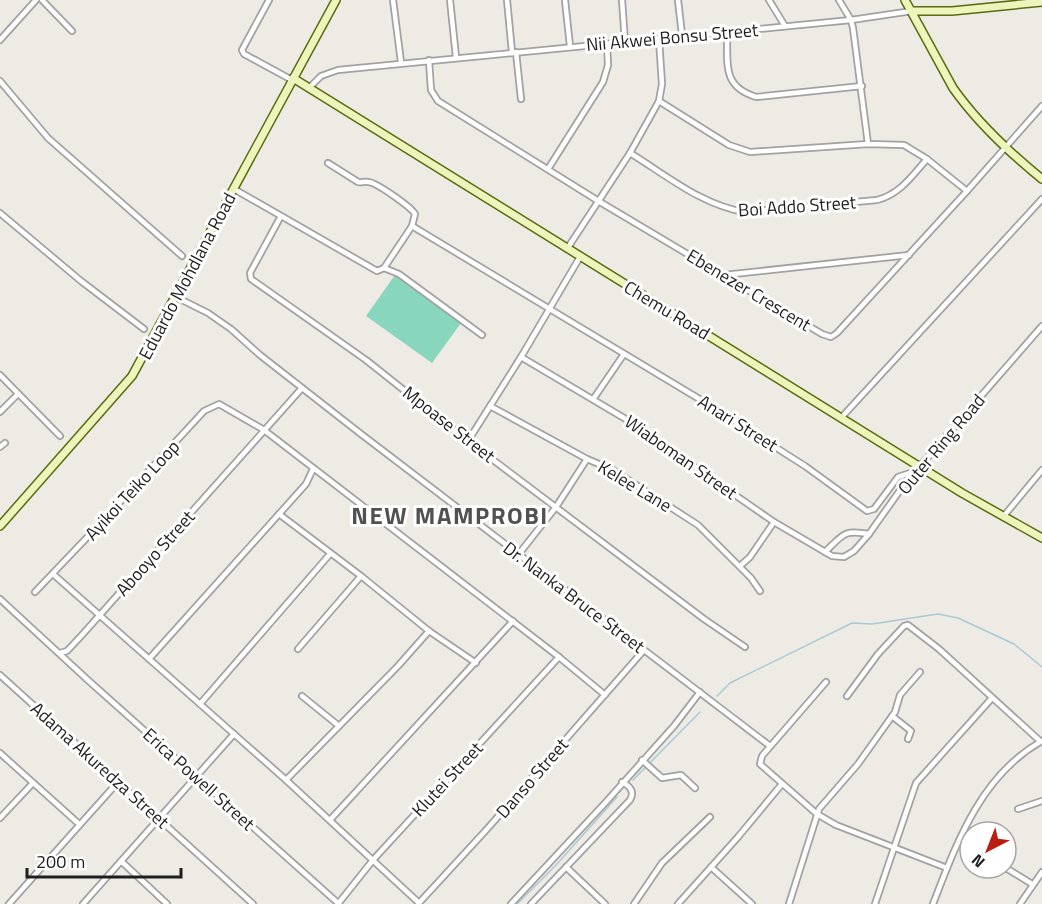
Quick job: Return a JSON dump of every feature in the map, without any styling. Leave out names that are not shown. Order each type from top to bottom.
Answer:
[{"type":"street","points":[[0,40],[36,0]]},
{"type":"street","points":[[42,0],[72,31]]},
{"type":"street","points":[[269,0],[242,50],[244,54],[293,79]]},
{"type":"street","name":"Eduardo Mohdlana Road","points":[[0,526],[127,384],[336,0]]},
{"type":"street","points":[[393,0],[401,62]]},
{"type":"street","points":[[450,0],[456,57]]},
{"type":"street","points":[[507,0],[521,99]]},
{"type":"street","points":[[565,0],[570,46]]},
{"type":"street","points":[[622,0],[625,42]]},
{"type":"street","points":[[678,0],[682,35]]},
{"type":"street","points":[[769,0],[785,26]]},
{"type":"street","points":[[839,0],[851,20],[862,86],[868,144]]},
{"type":"street","points":[[905,0],[952,88],[1005,146],[1042,179]]},
{"type":"street","name":"Nii Akwei Bonsu Street","points":[[309,88],[321,76],[329,72],[401,62],[851,20],[912,11],[1042,2]]},
{"type":"street","points":[[728,32],[728,74],[738,89],[746,94],[756,97],[862,86]]},
{"type":"street","points":[[567,249],[600,202],[659,101],[662,84],[659,39]]},
{"type":"street","points":[[548,168],[603,82],[608,65],[607,44]]},
{"type":"street","name":"Ebenezer Crescent","points":[[429,60],[431,90],[438,101],[600,202],[822,334],[831,337],[909,255],[1042,106]]},
{"type":"street","name":"Chemu Road","points":[[293,79],[372,125],[567,249],[841,418],[1003,517],[1042,538]]},
{"type":"street","points":[[0,81],[48,138],[182,256]]},
{"type":"street","points":[[659,101],[729,145],[750,153],[868,144],[904,145],[927,159],[967,191]]},
{"type":"street","name":"Boi Addo Street","points":[[630,153],[710,202],[727,209],[745,212],[877,200],[888,197],[899,191],[927,159]]},
{"type":"street","points":[[234,189],[377,271],[384,268],[415,218],[409,207],[370,182],[358,182],[328,163]]},
{"type":"street","points":[[841,418],[1042,199]]},
{"type":"street","points":[[0,213],[81,281],[144,329]]},
{"type":"street","name":"Mpoase Street","points":[[280,216],[250,273],[251,279],[366,360],[468,441],[704,619],[745,647]]},
{"type":"street","name":"Anari Street","points":[[412,226],[781,450],[867,511],[874,509],[898,477],[913,472]]},
{"type":"street","points":[[724,275],[909,255]]},
{"type":"street","points":[[468,441],[522,357],[580,257]]},
{"type":"street","points":[[384,268],[399,274],[482,335]]},
{"type":"street","name":"Dr. Nanka Bruce Street","points":[[176,297],[222,323],[302,388],[518,555],[770,746]]},
{"type":"street","name":"Outer Ring Road","points":[[839,558],[850,555],[869,534],[913,472],[1042,326]]},
{"type":"street","points":[[594,398],[624,354]]},
{"type":"street","name":"Wiaboman Street","points":[[522,357],[594,398],[774,522],[839,558]]},
{"type":"street","points":[[0,375],[60,436]]},
{"type":"street","name":"Abooyo Street","points":[[60,653],[71,647],[302,388]]},
{"type":"street","points":[[0,412],[18,394]]},
{"type":"street","name":"Ayikoi Teiko Loop","points":[[35,592],[204,411],[219,404],[264,430],[513,621],[605,695]]},
{"type":"street","name":"Kelee Lane","points":[[490,406],[587,459],[613,470],[698,525],[740,566],[760,591]]},
{"type":"street","points":[[0,447],[5,443]]},
{"type":"street","points":[[518,555],[556,507],[587,459]]},
{"type":"street","points":[[149,659],[306,484],[314,469]]},
{"type":"street","points":[[1003,517],[1042,470]]},
{"type":"street","points":[[279,514],[429,631],[476,663]]},
{"type":"street","points":[[740,566],[750,557],[774,522]]},
{"type":"street","points":[[825,552],[847,533],[853,531],[869,534]]},
{"type":"street","points":[[200,704],[330,554]]},
{"type":"street","points":[[53,574],[286,780],[419,903]]},
{"type":"street","points":[[298,649],[361,576]]},
{"type":"street","points":[[0,599],[60,653]]},
{"type":"street","points":[[330,820],[513,621]]},
{"type":"street","points":[[847,696],[878,654],[904,626],[908,625],[939,649],[1041,741],[1014,761],[991,786],[968,819],[933,904]]},
{"type":"street","points":[[286,780],[398,666],[429,631]]},
{"type":"street","name":"Danso Street","points":[[419,903],[644,650]]},
{"type":"street","name":"Erica Powell Street","points":[[60,653],[338,904]]},
{"type":"street","name":"Klutei Street","points":[[338,904],[373,860],[559,657]]},
{"type":"street","points":[[789,904],[822,804],[858,764],[892,716],[900,695],[920,672]]},
{"type":"street","name":"Adama Akuredza Street","points":[[0,675],[253,904]]},
{"type":"street","points":[[826,682],[770,746],[762,756],[760,764],[817,814],[837,825],[947,868]]},
{"type":"street","points":[[511,904],[674,726],[700,692]]},
{"type":"street","points":[[303,696],[339,726]]},
{"type":"street","points":[[875,904],[916,783],[992,698]]},
{"type":"street","points":[[892,716],[911,731],[908,739]]},
{"type":"street","points":[[83,904],[234,734]]},
{"type":"street","points":[[0,753],[79,824]]},
{"type":"street","points":[[642,760],[662,778],[681,775],[695,788]]},
{"type":"street","points":[[9,904],[118,782]]},
{"type":"street","points":[[531,904],[630,800],[632,791],[622,782]]},
{"type":"street","points":[[0,819],[33,783]]},
{"type":"street","points":[[678,904],[782,784]]},
{"type":"street","points":[[1018,809],[1042,801]]},
{"type":"street","points":[[634,904],[662,862],[710,817]]},
{"type":"street","points":[[122,861],[165,903]]},
{"type":"street","points":[[566,867],[605,904]]},
{"type":"street","points":[[711,867],[752,904]]},
{"type":"street","points":[[1020,904],[1042,872]]},
{"type":"street","points":[[1018,875],[1032,884]]},
{"type":"green space","points":[[395,275],[461,323],[432,363],[366,316]]},
{"type":"waterway","points":[[717,696],[730,683],[852,623],[872,624],[938,614],[958,618],[1014,644],[1042,667]]},
{"type":"waterway","points":[[633,780],[700,712]]},
{"type":"waterway","points":[[517,904],[556,865],[617,797]]},
{"type":"district","name":"NEW MAMPROBI","points":[[450,515]]}]
